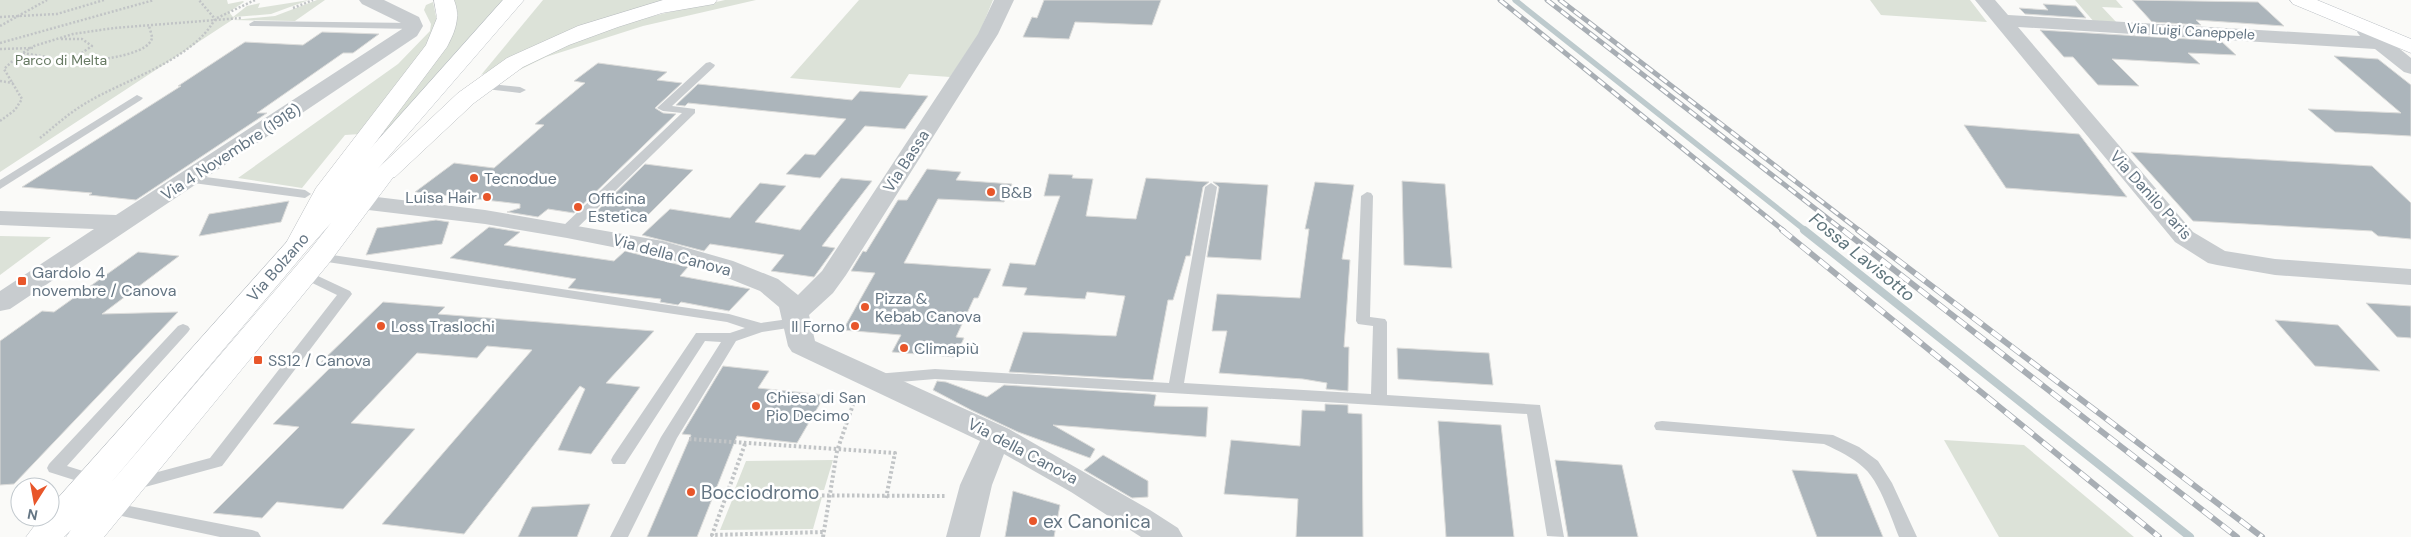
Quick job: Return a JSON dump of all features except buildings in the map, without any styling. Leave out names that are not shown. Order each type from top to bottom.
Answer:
[{"type":"main road","points":[[308,258],[325,193],[436,47],[445,30],[448,15],[444,0]]},
{"type":"main road","name":"Via Bolzano","points":[[84,537],[128,485],[514,0]]},
{"type":"main road","name":"Via Bolzano","points":[[44,537],[93,480],[308,258],[371,203],[386,172],[533,0]]},
{"type":"main road","points":[[386,172],[494,75],[534,53],[640,13],[684,0]]},
{"type":"main road","points":[[640,13],[707,0]]},
{"type":"main road","points":[[2300,0],[2411,47]]},
{"type":"street","points":[[369,0],[412,20],[413,26]]},
{"type":"street","name":"Via Bassa","points":[[795,318],[833,275],[988,34],[1004,0]]},
{"type":"street","name":"Via Danilo Paris","points":[[1985,0],[2184,237],[2217,257],[2275,267],[2411,277]]},
{"type":"street","name":"Via Luigi Caneppele","points":[[2002,20],[2380,43]]},
{"type":"street","points":[[2358,24],[2411,68]]},
{"type":"street","name":"Via 4 Novembre (1918)","points":[[0,303],[404,38],[413,26]]},
{"type":"street","name":"Via della Canova","points":[[371,203],[567,230],[663,249],[724,267],[769,285],[791,304],[802,346],[867,385],[998,436],[1075,478],[1166,537]]},
{"type":"street","points":[[0,218],[123,223]]},
{"type":"street","points":[[963,537],[971,496],[985,459],[998,436]]},
{"type":"lane","points":[[254,24],[413,26]]},
{"type":"lane","points":[[567,230],[690,111],[663,108],[710,64]]},
{"type":"lane","points":[[481,86],[520,90]]},
{"type":"lane","points":[[0,185],[137,98]]},
{"type":"lane","points":[[190,179],[305,194]]},
{"type":"lane","points":[[1176,387],[1211,187]]},
{"type":"lane","points":[[1367,196],[1363,321],[1380,322],[1379,399]]},
{"type":"lane","points":[[308,258],[729,318],[760,328]]},
{"type":"lane","points":[[128,485],[216,462],[345,294],[308,258]]},
{"type":"lane","points":[[619,460],[701,336],[731,338],[795,318]]},
{"type":"lane","points":[[93,480],[56,468],[183,329]]},
{"type":"lane","points":[[619,537],[669,437],[731,338]]},
{"type":"lane","points":[[867,385],[935,374],[1534,409],[1556,536]]},
{"type":"lane","points":[[1662,426],[1827,439],[1853,451],[1872,466],[1884,483],[1908,537]]},
{"type":"lane","points":[[109,508],[252,537]]},
{"type":"path","points":[[0,26],[47,0]]},
{"type":"path","points":[[0,17],[57,14],[104,0]]},
{"type":"path","points":[[0,43],[154,0]]},
{"type":"path","points":[[34,144],[86,103],[192,44],[214,25],[215,19],[199,0]]},
{"type":"path","points":[[0,121],[15,110],[22,99],[13,83],[5,75],[4,69],[12,60],[34,48],[56,39],[102,28],[149,26],[215,19],[255,0]]},
{"type":"path","points":[[104,59],[128,55],[150,44],[152,37],[149,26]]},
{"type":"path","points":[[56,39],[80,39],[92,46],[89,50],[73,59]]},
{"type":"path","points":[[0,49],[34,48]]},
{"type":"path","points":[[22,54],[47,56]]},
{"type":"path","points":[[0,81],[13,83]]},
{"type":"path","points":[[745,444],[712,535],[824,534],[837,451],[867,385]]},
{"type":"path","points":[[669,437],[837,451],[895,453],[886,497]]},
{"type":"path","points":[[727,495],[954,497]]},
{"type":"green space","name":"Parco di Melta","points":[[0,0],[227,0],[228,4],[243,1],[229,12],[233,17],[247,6],[260,3],[258,8],[309,0],[271,14],[234,17],[233,20],[275,16],[317,0],[325,0],[295,21],[232,20],[0,172]]},
{"type":"green space","points":[[454,0],[503,0],[386,132],[382,132],[451,37],[458,15]]},
{"type":"green space","points":[[543,0],[672,0],[481,75]]},
{"type":"green space","points":[[725,0],[756,0],[643,26],[546,57],[505,77],[528,61],[554,48],[610,27]]},
{"type":"green space","points":[[859,0],[993,0],[979,34],[950,77],[909,74],[900,88],[790,78]]},
{"type":"green space","points":[[1870,0],[1970,0],[1987,22],[1881,15]]},
{"type":"green space","points":[[2075,0],[2116,0],[2123,8],[2102,7],[2118,24],[2095,23]]},
{"type":"green space","points":[[433,2],[437,21],[429,42],[360,134],[345,135],[302,188],[238,178],[398,64],[430,31],[431,24],[424,10],[426,5]]},
{"type":"green space","points":[[0,236],[51,237],[0,275]]},
{"type":"green space","points":[[1944,440],[2024,445],[2134,537],[1999,537]]},
{"type":"green space","points":[[833,460],[824,490],[734,491],[746,461]]},
{"type":"green space","points":[[822,497],[813,529],[720,530],[733,498]]},
{"type":"waterway","name":"Fossa Lavisotto","points":[[1515,0],[1806,231]]},
{"type":"waterway","name":"Fossa Lavisotto","points":[[1804,230],[2190,537]]},
{"type":"railway","points":[[1500,0],[1784,231]]},
{"type":"railway","points":[[1547,0],[1844,231]]},
{"type":"railway","points":[[1560,0],[1860,231]]},
{"type":"railway","points":[[1782,230],[2159,537]]},
{"type":"railway","points":[[1843,230],[2237,537]]},
{"type":"railway","points":[[1858,230],[2262,537]]},
{"type":"place","name":"Tecnodue","points":[[474,178]]},
{"type":"place","name":"B&B","points":[[991,192]]},
{"type":"place","name":"Luisa Hair","points":[[487,197]]},
{"type":"place","name":"Officina Estetica","points":[[578,207]]},
{"type":"place","name":"Gardolo 4 novembre / Canova","points":[[22,281]]},
{"type":"place","name":"Pizza & Kebab Canova","points":[[865,307]]},
{"type":"place","name":"Loss Traslochi","points":[[381,326]]},
{"type":"place","name":"Il Forno","points":[[855,326]]},
{"type":"place","name":"Climapiù","points":[[904,348]]},
{"type":"place","name":"SS12 / Canova","points":[[258,360]]},
{"type":"place","name":"Chiesa di San Pio Decimo","points":[[756,406]]},
{"type":"place","name":"Bocciodromo","points":[[691,492]]},
{"type":"place","name":"ex Canonica","points":[[1033,521]]}]
